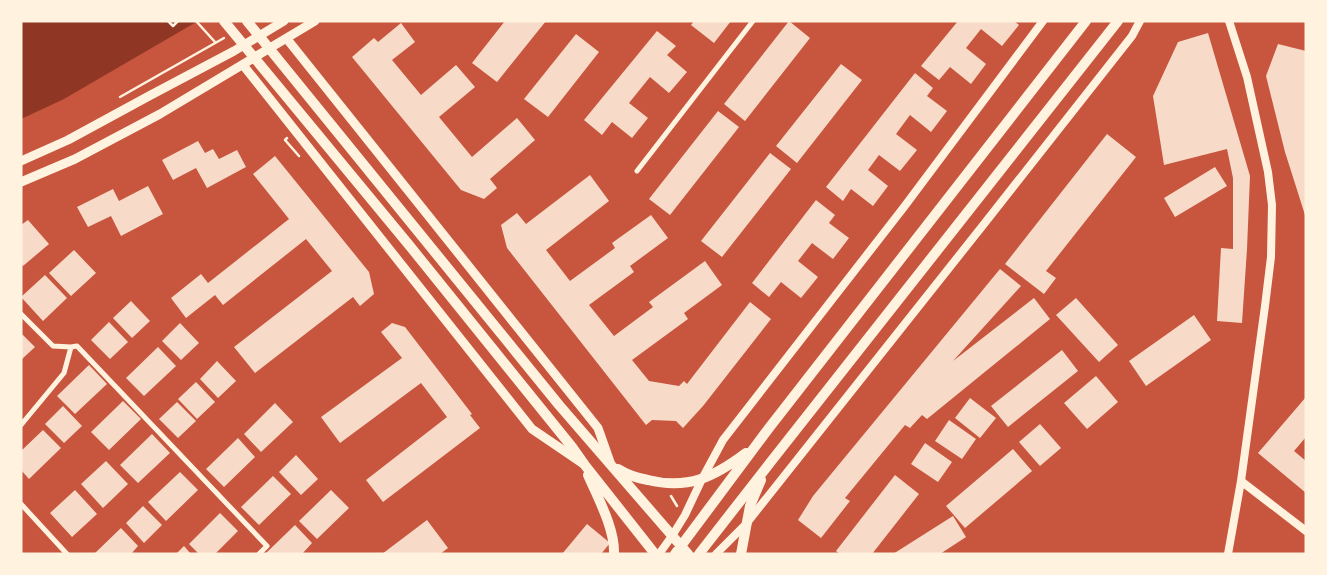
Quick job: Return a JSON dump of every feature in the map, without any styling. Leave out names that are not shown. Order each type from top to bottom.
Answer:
[{"type":"main road","points":[[224,21],[547,416],[657,554]]},
{"type":"main road","points":[[247,21],[559,405],[672,536],[681,551],[769,428]]},
{"type":"main road","points":[[21,161],[68,140],[234,52],[284,21]]},
{"type":"main road","points":[[21,182],[75,159],[143,123],[244,65],[315,21]]},
{"type":"main road","points":[[287,39],[598,428],[611,464],[624,473],[658,483],[687,483],[733,463],[758,441],[1086,21]]},
{"type":"main road","points":[[700,554],[772,459],[1118,21]]},
{"type":"main road","points":[[244,65],[532,429],[584,464],[612,533],[614,554]]},
{"type":"main road","points":[[741,554],[750,506],[772,459]]},
{"type":"street","points":[[637,171],[752,21]]},
{"type":"street","points":[[657,554],[672,536],[685,515],[702,478],[723,440],[904,207],[1043,21]]},
{"type":"street","points":[[716,554],[746,524],[1132,36],[1140,21]]},
{"type":"street","points":[[1228,554],[1241,481],[1268,277],[1272,205],[1268,172],[1247,77],[1229,21]]},
{"type":"street","points":[[21,314],[53,346],[77,346],[266,546],[259,554]]},
{"type":"street","points":[[21,425],[64,373],[71,347]]},
{"type":"street","points":[[1241,481],[1306,532]]},
{"type":"street","points":[[21,504],[67,554]]},
{"type":"path","points":[[168,21],[173,26],[178,21]]},
{"type":"path","points":[[196,21],[215,42]]},
{"type":"path","points":[[120,97],[232,34]]},
{"type":"shaded area","points":[[21,21],[198,21],[64,99],[21,119]]},
{"type":"building","points":[[505,21],[546,21],[497,82],[472,63]]},
{"type":"building","points":[[694,21],[731,21],[714,43],[691,25]]},
{"type":"building","points":[[789,21],[810,38],[745,121],[724,104]]},
{"type":"building","points":[[958,21],[1014,21],[1019,25],[1002,46],[981,29],[966,48],[986,64],[971,84],[950,67],[939,80],[921,66]]},
{"type":"building","points":[[401,23],[415,42],[392,60],[421,95],[456,65],[475,87],[439,117],[472,157],[517,118],[535,140],[490,179],[497,188],[484,199],[461,190],[352,57],[374,38],[378,42]]},
{"type":"building","points":[[657,31],[676,46],[667,55],[687,72],[669,93],[650,77],[629,103],[648,118],[632,138],[612,122],[602,135],[584,120]]},
{"type":"building","points":[[1208,33],[1250,176],[1242,323],[1217,321],[1221,248],[1233,249],[1233,178],[1227,149],[1164,165],[1153,96],[1178,42]]},
{"type":"building","points":[[576,34],[599,52],[548,117],[524,99]]},
{"type":"building","points":[[1278,44],[1306,51],[1305,215],[1285,152],[1266,76]]},
{"type":"building","points":[[841,64],[862,80],[797,163],[776,146]]},
{"type":"building","points":[[915,73],[933,88],[927,96],[947,111],[931,132],[910,115],[896,134],[917,150],[900,171],[879,155],[868,170],[888,186],[873,206],[851,189],[843,201],[826,187]]},
{"type":"building","points":[[718,111],[739,127],[670,215],[649,199]]},
{"type":"building","points":[[1107,134],[1136,157],[1046,271],[1056,278],[1044,294],[1005,264]]},
{"type":"building","points":[[198,141],[205,153],[213,149],[219,159],[237,150],[246,167],[207,188],[196,168],[173,180],[162,160]]},
{"type":"building","points":[[770,153],[791,169],[722,257],[701,241]]},
{"type":"building","points":[[275,156],[369,272],[374,294],[360,306],[353,297],[255,373],[234,347],[332,271],[306,239],[223,305],[215,295],[186,318],[171,298],[201,274],[208,283],[289,219],[253,174]]},
{"type":"building","points":[[1215,167],[1227,186],[1175,217],[1164,198]]},
{"type":"building","points":[[590,175],[609,201],[546,250],[570,281],[615,248],[612,243],[651,215],[668,238],[630,266],[634,272],[589,305],[614,336],[653,307],[649,302],[705,261],[722,285],[684,313],[688,319],[632,360],[649,381],[679,386],[684,381],[687,384],[750,302],[771,319],[703,406],[683,428],[676,421],[652,420],[646,425],[507,248],[501,225],[517,213],[526,224]]},
{"type":"building","points":[[148,186],[163,214],[121,236],[111,216],[88,227],[77,207],[113,189],[119,201]]},
{"type":"building","points":[[816,200],[835,215],[829,223],[849,238],[833,259],[812,243],[798,261],[818,277],[801,298],[781,282],[769,297],[752,283]]},
{"type":"building","points":[[28,220],[49,244],[23,266],[21,264],[21,225]]},
{"type":"building","points":[[74,250],[96,273],[71,296],[49,273]]},
{"type":"building","points":[[1000,269],[1021,286],[953,361],[1034,298],[1050,319],[927,419],[922,415],[910,428],[905,425],[845,498],[850,501],[821,538],[798,520],[813,496]]},
{"type":"building","points":[[45,275],[67,298],[43,321],[21,297]]},
{"type":"building","points":[[1076,298],[1118,345],[1099,362],[1056,315]]},
{"type":"building","points":[[131,301],[150,321],[132,338],[113,318]]},
{"type":"building","points":[[1194,315],[1211,340],[1146,386],[1129,361]]},
{"type":"building","points":[[109,322],[128,342],[110,359],[91,340]]},
{"type":"building","points":[[180,323],[199,343],[181,360],[162,341]]},
{"type":"building","points":[[392,323],[405,327],[472,414],[470,415],[480,428],[383,502],[366,480],[447,417],[421,383],[340,443],[321,417],[402,358],[381,332]]},
{"type":"building","points":[[21,333],[35,347],[21,360]]},
{"type":"building","points":[[158,347],[176,366],[144,396],[126,378]]},
{"type":"building","points":[[1062,350],[1078,371],[1008,427],[991,406]]},
{"type":"building","points":[[217,361],[236,381],[218,398],[200,379]]},
{"type":"building","points":[[89,365],[107,384],[75,414],[57,396]]},
{"type":"building","points":[[1096,376],[1118,402],[1087,429],[1064,403]]},
{"type":"building","points":[[196,382],[215,402],[197,419],[178,399]]},
{"type":"building","points":[[1306,397],[1306,437],[1294,451],[1306,461],[1306,493],[1258,453]]},
{"type":"building","points":[[970,398],[996,418],[980,438],[955,418]]},
{"type":"building","points":[[123,401],[141,419],[109,450],[91,432]]},
{"type":"building","points":[[177,402],[196,421],[178,438],[159,419]]},
{"type":"building","points":[[275,403],[293,422],[261,452],[244,434]]},
{"type":"building","points":[[63,406],[82,426],[64,443],[45,424]]},
{"type":"building","points":[[949,420],[976,439],[962,459],[935,441]]},
{"type":"building","points":[[1040,424],[1061,448],[1040,466],[1019,442]]},
{"type":"building","points":[[43,430],[61,448],[29,479],[21,470],[21,451]]},
{"type":"building","points":[[152,434],[170,453],[138,483],[120,465]]},
{"type":"building","points":[[238,438],[255,457],[224,487],[206,469]]},
{"type":"building","points":[[925,443],[952,462],[938,482],[911,464]]},
{"type":"building","points":[[1013,449],[1032,471],[965,528],[946,506]]},
{"type":"building","points":[[296,455],[318,479],[301,495],[279,472]]},
{"type":"building","points":[[106,461],[128,484],[103,508],[81,484]]},
{"type":"building","points":[[180,472],[198,490],[166,521],[148,502]]},
{"type":"building","points":[[895,475],[919,494],[872,554],[840,554],[836,551]]},
{"type":"building","points":[[273,476],[291,494],[259,525],[241,507]]},
{"type":"building","points":[[75,490],[97,514],[72,537],[50,513]]},
{"type":"building","points":[[331,490],[349,508],[317,539],[299,521]]},
{"type":"building","points":[[143,506],[162,525],[144,543],[126,523]]},
{"type":"building","points":[[220,513],[238,531],[215,554],[199,554],[189,544]]},
{"type":"building","points":[[953,516],[966,537],[940,554],[893,554]]},
{"type":"building","points":[[427,520],[448,548],[440,554],[382,554]]},
{"type":"building","points":[[587,524],[610,543],[601,554],[562,554]]},
{"type":"building","points":[[295,525],[312,543],[302,554],[265,554]]},
{"type":"building","points":[[121,528],[138,546],[131,554],[94,554]]},
{"type":"building","points":[[184,546],[191,554],[176,554]]}]
